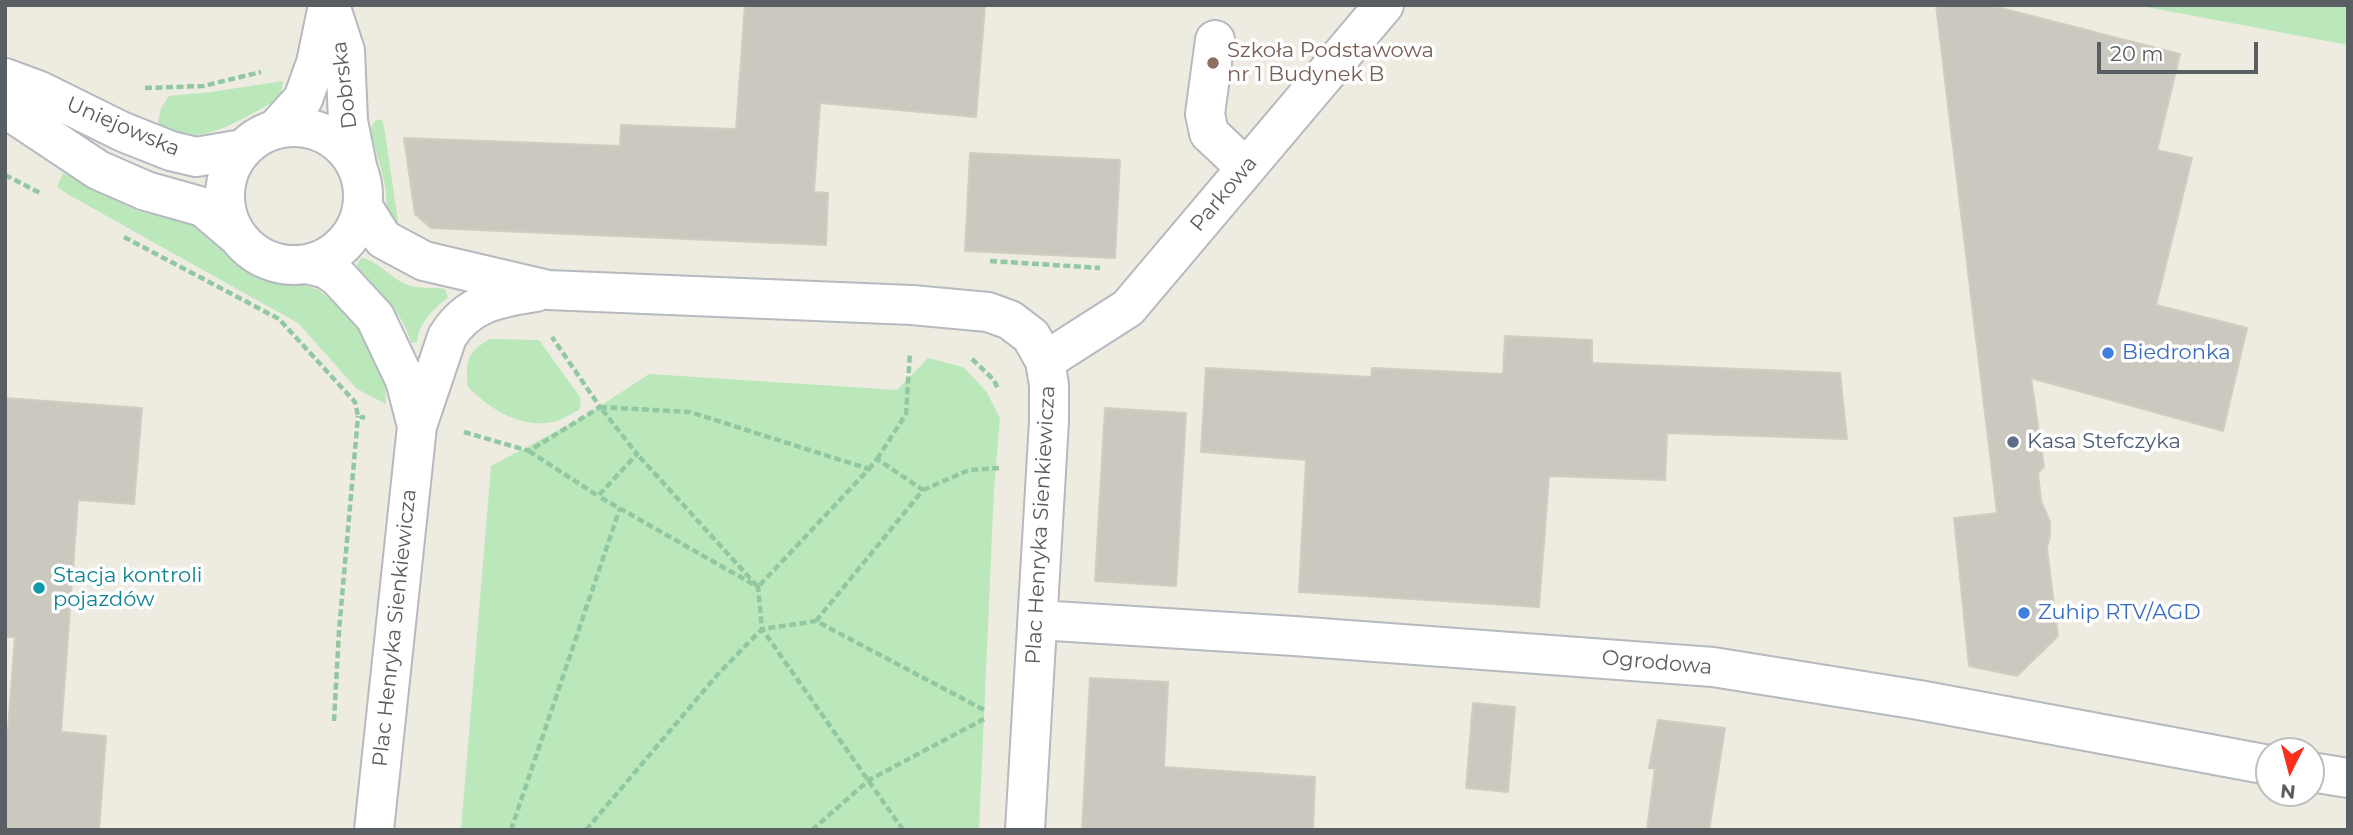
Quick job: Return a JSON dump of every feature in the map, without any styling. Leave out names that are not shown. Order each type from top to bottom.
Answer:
[{"type":"street","name":"Dobrska","points":[[276,129],[303,99],[316,63],[329,5]]},
{"type":"street","name":"Dobrska","points":[[329,5],[345,51],[348,121],[357,166]]},
{"type":"street","name":"Parkowa","points":[[1045,361],[1128,308],[1384,5]]},
{"type":"street","points":[[1215,40],[1205,114],[1209,133],[1246,168]]},
{"type":"street","name":"Uniejowska","points":[[5,78],[40,91],[123,132],[171,151],[196,157],[243,149]]},
{"type":"street","name":"Uniejowska","points":[[5,108],[98,170],[145,191],[203,206],[236,235]]},
{"type":"street","points":[[300,127],[323,134],[343,146],[357,166],[363,186],[363,207],[357,226],[345,244],[328,257],[307,264],[287,266],[267,261],[250,250],[236,235],[226,214],[225,191],[230,168],[243,149],[258,137],[276,129],[300,127]]},
{"type":"street","name":"Plac Henryka Sienkiewicza","points":[[363,207],[383,239],[425,261],[548,290],[912,305],[988,312],[1010,320],[1031,336],[1045,361],[1049,385],[1049,421],[1025,830]]},
{"type":"street","name":"Plac Henryka Sienkiewicza","points":[[307,264],[326,269],[338,277],[375,317],[405,380],[417,426]]},
{"type":"street","name":"Plac Henryka Sienkiewicza","points":[[374,830],[417,426],[453,326],[466,314],[495,299],[548,290]]},
{"type":"street","name":"Ogrodowa","points":[[1038,620],[1713,667],[1919,700],[2255,762]]},
{"type":"street","points":[[2325,774],[2348,778]]},
{"type":"path","points":[[134,85],[146,88],[203,86],[265,71]]},
{"type":"path","points":[[5,175],[46,196]]},
{"type":"path","points":[[120,235],[279,319],[355,402],[358,416],[334,726]]},
{"type":"path","points":[[977,260],[1110,268]]},
{"type":"path","points":[[545,327],[600,407],[637,454],[758,587],[762,629],[903,830]]},
{"type":"path","points":[[758,587],[869,470],[906,414],[910,351],[922,352]]},
{"type":"path","points":[[970,357],[994,380],[1003,399]]},
{"type":"path","points":[[529,451],[600,407],[690,412],[869,470]]},
{"type":"path","points":[[358,416],[377,422],[453,429],[529,451],[598,496],[758,587]]},
{"type":"path","points":[[598,496],[637,454]]},
{"type":"path","points":[[877,458],[923,491]]},
{"type":"path","points":[[816,621],[923,491],[969,470],[1003,467]]},
{"type":"path","points":[[511,830],[620,508]]},
{"type":"path","points":[[586,830],[718,674],[762,629],[816,621],[993,715],[869,780],[812,830]]},
{"type":"green space","points":[[2136,5],[2348,5],[2348,45]]},
{"type":"green space","points":[[283,81],[278,100],[219,130],[187,135],[172,132],[158,123],[161,108],[169,96]]},
{"type":"green space","points":[[376,120],[382,120],[384,126],[399,228],[387,208],[385,185],[371,134],[371,127]]},
{"type":"green space","points":[[63,173],[138,211],[189,223],[207,232],[232,259],[268,282],[304,285],[318,290],[335,302],[362,333],[378,358],[385,382],[386,404],[357,389],[298,323],[57,187]]},
{"type":"green space","points":[[361,258],[373,262],[405,284],[445,289],[448,298],[428,317],[420,329],[417,342],[411,343],[396,311],[356,267]]},
{"type":"green space","points":[[490,339],[539,340],[580,397],[579,410],[553,422],[529,422],[506,415],[486,402],[468,387],[467,370],[472,353]]},
{"type":"green space","points":[[928,358],[963,367],[986,391],[1000,418],[994,489],[979,830],[461,830],[491,466],[585,416],[649,374],[897,390]]},
{"type":"building","points":[[745,5],[985,5],[976,117],[820,103],[814,192],[828,193],[826,245],[431,228],[415,214],[404,138],[620,146],[621,125],[736,129]]},
{"type":"building","points":[[1936,5],[1989,5],[2180,54],[2157,150],[2192,158],[2156,305],[2247,328],[2223,431],[2031,378],[2044,467],[2038,473],[2041,501],[2050,522],[2047,548],[2058,636],[2017,676],[1969,666],[1954,518],[1997,513]]},
{"type":"building","points":[[970,153],[1120,160],[1115,258],[965,251]]},
{"type":"building","points":[[1505,336],[1592,340],[1592,363],[1840,373],[1847,439],[1667,433],[1665,480],[1549,476],[1539,607],[1299,592],[1306,460],[1201,452],[1206,368],[1371,377],[1372,368],[1503,374]]},
{"type":"building","points":[[5,398],[142,408],[134,504],[78,500],[61,732],[106,736],[99,830],[5,830],[5,728],[8,729],[15,637],[5,637]]},
{"type":"building","points":[[1105,408],[1186,413],[1176,586],[1095,581]]},
{"type":"building","points":[[1090,678],[1168,682],[1164,767],[1315,777],[1313,830],[1082,830]]},
{"type":"building","points":[[1473,703],[1515,707],[1508,792],[1466,788]]},
{"type":"building","points":[[1658,720],[1725,728],[1709,830],[1647,830],[1655,768],[1649,768]]},
{"type":"place","name":"Szkoła Podstawowa nr 1 Budynek B","points":[[1213,63]]},
{"type":"place","name":"Biedronka","points":[[2108,353]]},
{"type":"place","name":"Kasa Stefczyka","points":[[2013,442]]},
{"type":"place","name":"Stacja kontroli pojazdów","points":[[39,588]]},
{"type":"place","name":"Zuhip RTV/AGD","points":[[2024,613]]}]
